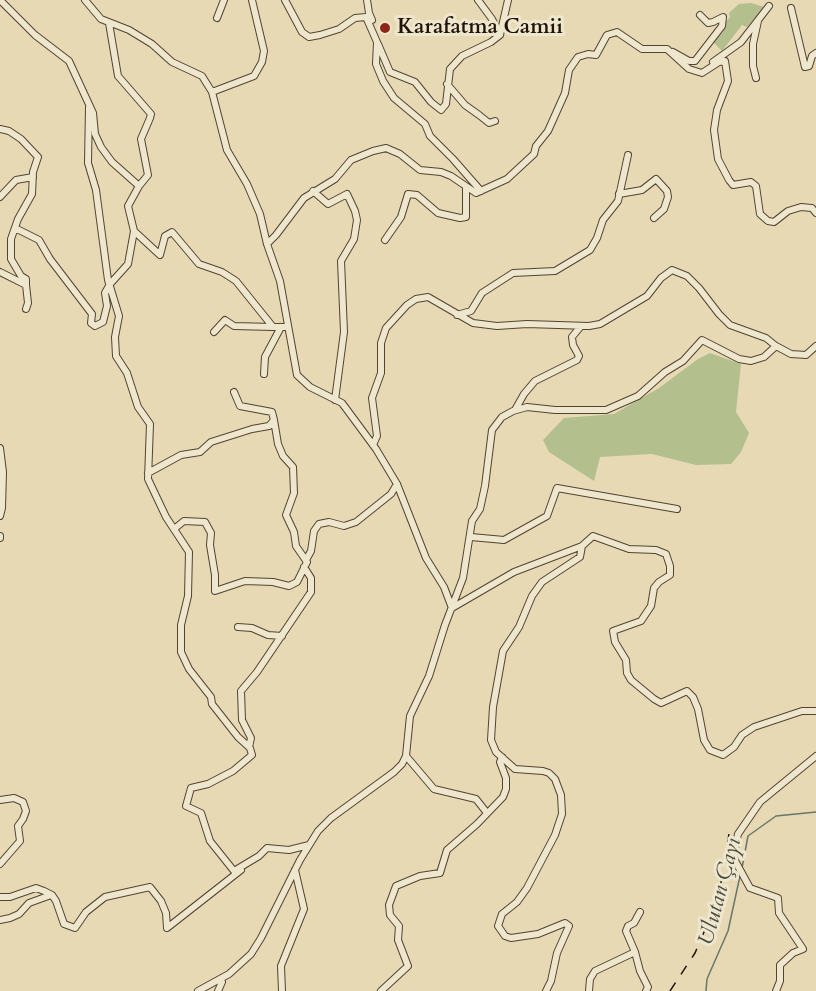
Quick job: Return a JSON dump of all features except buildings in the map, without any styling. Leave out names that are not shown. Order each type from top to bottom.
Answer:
[{"type":"street","points":[[0,0],[35,35],[69,61],[93,113],[95,134],[101,147],[112,162],[139,186]]},
{"type":"street","points":[[85,0],[101,19],[129,30],[153,44],[172,62],[202,76],[212,92],[227,150],[247,184],[260,214],[267,244],[280,281],[289,322],[281,327],[265,357],[264,374]]},
{"type":"street","points":[[217,18],[225,0]]},
{"type":"street","points":[[212,92],[254,76],[262,62],[264,51],[252,0]]},
{"type":"street","points":[[285,0],[303,32],[309,37],[339,29],[355,18],[366,17],[390,72],[415,82],[431,102],[441,110],[446,105],[450,69],[462,56],[500,35],[508,0]]},
{"type":"street","points":[[367,0],[373,21],[371,26]]},
{"type":"street","points":[[478,0],[500,35]]},
{"type":"street","points":[[697,71],[708,66],[726,50],[741,42],[769,6]]},
{"type":"street","points":[[792,8],[805,67],[809,66],[816,52]]},
{"type":"street","points":[[267,244],[276,236],[304,198],[335,179],[351,160],[386,148],[400,154],[420,170],[441,172],[451,176],[476,193],[507,179],[534,154],[536,146],[548,131],[565,93],[566,79],[578,57],[588,54],[596,55],[607,35],[611,33],[621,34],[627,41],[642,49],[667,49],[689,61],[694,61],[722,26],[724,19],[723,17],[708,23],[700,15]]},
{"type":"street","points":[[756,78],[753,66],[753,45],[758,21]]},
{"type":"street","points":[[15,228],[39,240],[50,259],[93,314],[91,323],[95,326],[103,322],[107,306],[105,293],[128,264],[134,231],[128,206],[148,174],[141,139],[148,125],[150,114],[118,76],[110,23]]},
{"type":"street","points":[[377,42],[376,64],[394,98],[425,124],[430,136],[481,191]]},
{"type":"street","points":[[667,49],[689,69],[702,73],[719,62],[726,61],[728,81],[717,110],[714,130],[718,159],[733,185],[751,182],[756,186],[760,214],[768,221],[774,222],[788,211],[801,207],[812,208],[816,213]]},
{"type":"street","points":[[816,57],[816,65]]},
{"type":"street","points":[[447,84],[478,116],[489,123],[495,121]]},
{"type":"street","points":[[89,107],[88,163],[96,190],[108,280],[119,316],[115,337],[116,356],[127,373],[138,407],[150,424],[148,479],[166,517],[189,552],[188,596],[181,625],[181,652],[189,669],[211,698],[212,704],[238,737],[249,747],[252,755],[233,771],[208,784],[191,788],[186,806],[201,813],[210,842],[234,871],[255,859]]},
{"type":"street","points":[[0,129],[9,131],[21,139],[38,157],[32,194],[18,219],[11,239],[11,259],[21,276],[26,279],[28,303],[26,309]]},
{"type":"street","points":[[457,315],[471,311],[482,293],[513,273],[555,271],[590,250],[603,220],[618,201],[628,155]]},
{"type":"street","points":[[0,197],[16,180],[33,177]]},
{"type":"street","points":[[619,194],[642,190],[656,179],[667,191],[668,197],[664,209],[654,218]]},
{"type":"street","points":[[385,240],[401,217],[408,194],[417,195],[438,213],[460,218],[466,217],[466,187]]},
{"type":"street","points":[[313,192],[328,204],[347,194],[357,220],[354,238],[341,261],[344,332],[335,400]]},
{"type":"street","points":[[134,231],[160,255],[165,236],[172,232],[199,264],[222,272],[236,281],[281,327],[297,375],[309,387],[342,403],[397,484],[426,558],[444,587],[452,608]]},
{"type":"street","points":[[373,446],[377,436],[372,398],[381,373],[381,343],[386,328],[407,305],[416,299],[428,297],[473,323],[497,326],[600,324],[647,296],[672,270],[687,276],[730,325],[766,338],[791,354],[806,355],[816,346]]},
{"type":"street","points":[[0,272],[27,285]]},
{"type":"street","points":[[214,332],[225,320],[234,326],[281,327]]},
{"type":"street","points":[[515,410],[524,393],[535,381],[576,360],[579,356],[572,338],[581,326]]},
{"type":"street","points":[[198,991],[235,970],[251,954],[309,845],[331,818],[402,764],[406,756],[410,716],[429,676],[463,578],[472,521],[480,509],[483,498],[492,430],[502,417],[527,407],[555,410],[606,410],[638,396],[665,372],[682,361],[702,340],[751,362],[764,357],[776,346]]},
{"type":"street","points":[[234,392],[240,406],[272,412],[278,444],[283,456],[293,467],[294,493],[286,514],[294,532],[296,546],[306,560]]},
{"type":"street","points":[[148,473],[181,455],[200,452],[211,442],[269,426],[274,420]]},
{"type":"street","points":[[0,448],[3,472],[0,516]]},
{"type":"street","points":[[174,530],[184,521],[205,522],[211,533],[210,545],[215,591],[244,581],[273,582],[289,586],[297,582],[307,562],[314,540],[314,531],[319,524],[329,522],[344,526],[356,522],[391,494],[397,484]]},
{"type":"street","points":[[471,537],[504,540],[547,516],[557,488],[677,509]]},
{"type":"street","points":[[452,608],[514,572],[582,546],[593,536],[629,549],[656,550],[666,554],[670,575],[654,588],[651,606],[641,621],[613,631],[615,642],[626,660],[627,672],[631,680],[661,703],[687,691],[693,697],[698,709],[704,740],[710,750],[723,755],[734,747],[742,735],[754,727],[802,711],[816,711]]},
{"type":"street","points":[[546,991],[551,981],[557,953],[569,926],[565,923],[538,934],[510,938],[505,936],[498,926],[502,914],[517,902],[527,888],[555,835],[562,814],[561,795],[555,779],[549,773],[515,769],[493,746],[491,732],[496,685],[503,651],[519,627],[542,582],[580,557],[582,546]]},
{"type":"street","points":[[249,747],[251,738],[242,720],[241,691],[311,592],[311,578],[304,567]]},
{"type":"street","points":[[238,627],[252,628],[268,635],[282,636]]},
{"type":"street","points":[[406,756],[434,789],[476,799],[487,813]]},
{"type":"street","points":[[776,991],[780,981],[780,965],[793,953],[803,950],[779,913],[778,898],[750,888],[733,857],[738,834],[760,802],[816,756]]},
{"type":"street","points":[[381,991],[408,966],[398,940],[399,926],[390,915],[389,905],[396,886],[420,876],[440,873],[447,850],[502,797],[506,789],[506,778],[500,762],[502,757]]},
{"type":"street","points":[[0,800],[14,798],[24,802],[26,811],[18,826],[20,841],[0,864]]},
{"type":"street","points":[[0,897],[10,897],[36,888],[52,895],[64,924],[75,928],[86,912],[105,897],[150,887],[161,901],[166,913],[167,928],[225,885],[267,848],[289,850],[309,845]]},
{"type":"street","points":[[282,991],[281,966],[304,909],[295,870]]},
{"type":"street","points":[[0,920],[19,914],[29,903],[52,895]]},
{"type":"street","points":[[640,912],[626,931],[640,972],[648,987],[646,991]]},
{"type":"street","points":[[589,991],[590,979],[595,971],[635,952]]},
{"type":"street","points":[[218,991],[222,982],[219,980]]},
{"type":"green space","points":[[751,3],[764,7],[747,27],[742,25],[722,51],[713,42],[723,32],[725,23],[730,17],[729,13],[739,4]]},
{"type":"green space","points":[[710,353],[741,364],[736,412],[749,433],[741,452],[731,464],[696,465],[652,454],[600,457],[594,481],[549,452],[543,440],[564,418],[614,414],[659,388],[698,359]]},
{"type":"waterway","name":"Ulutan Çayı","points":[[742,868],[748,836],[776,816],[816,812]]},
{"type":"waterway","name":"Ulutan Çayı","points":[[706,991],[707,979],[728,931],[740,876]]},
{"type":"railway","points":[[670,991],[695,953],[713,911],[725,868],[729,833]]},
{"type":"place","name":"Karafatma Camii","points":[[385,28]]}]
